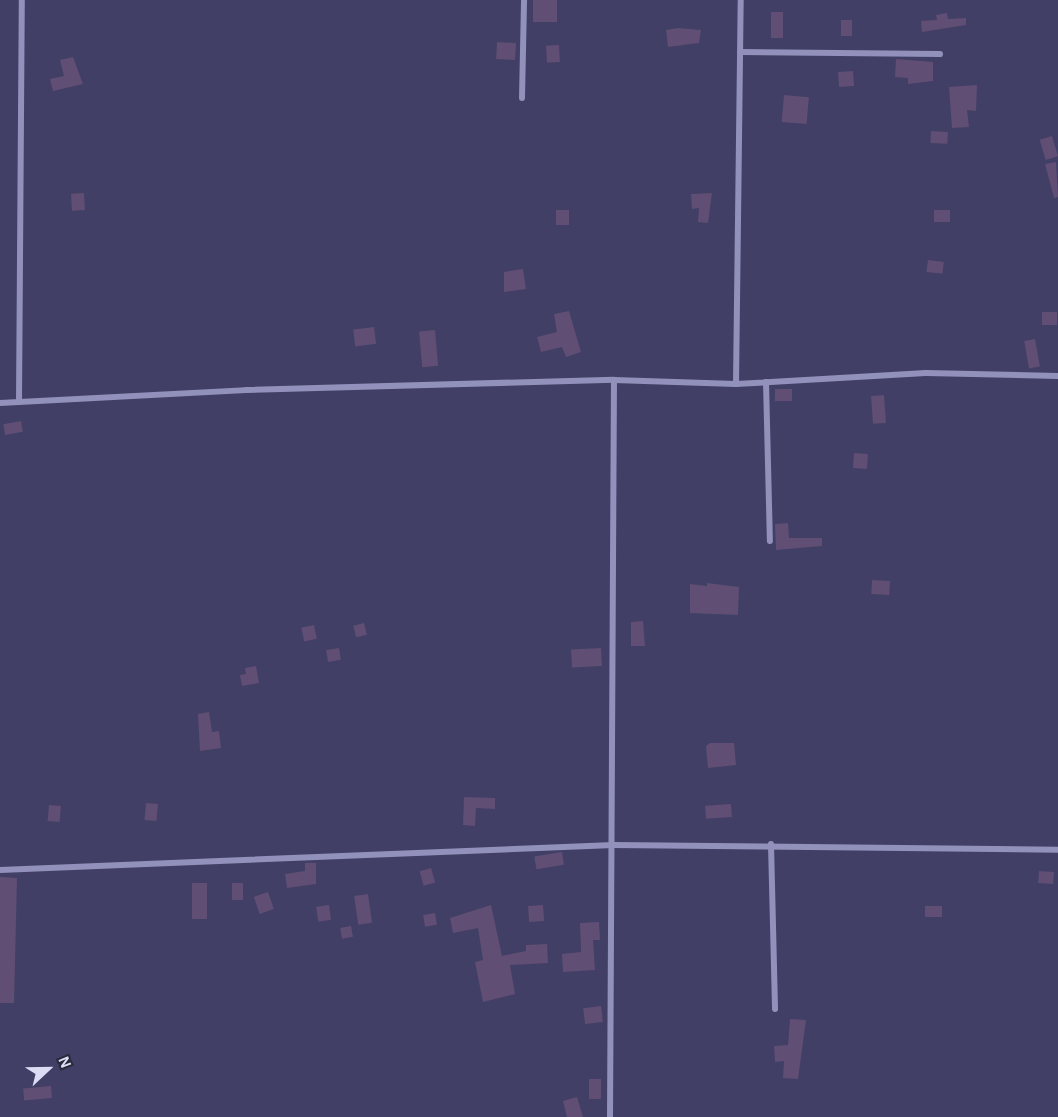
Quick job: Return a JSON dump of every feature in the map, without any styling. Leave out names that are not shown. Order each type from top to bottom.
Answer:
[{"type":"street","points":[[19,402],[22,0]]},
{"type":"street","points":[[522,98],[524,0]]},
{"type":"street","points":[[736,384],[741,0]]},
{"type":"street","points":[[740,52],[940,54]]},
{"type":"street","points":[[0,403],[246,390],[614,380],[736,384],[926,373],[1058,376]]},
{"type":"street","points":[[610,1117],[614,380]]},
{"type":"street","points":[[766,382],[770,541]]},
{"type":"street","points":[[771,844],[775,1009]]},
{"type":"street","points":[[0,870],[613,845],[771,844],[1058,850]]},
{"type":"building","points":[[533,0],[557,0],[557,22],[533,22]]},
{"type":"building","points":[[771,12],[783,12],[783,38],[771,38]]},
{"type":"building","points":[[947,13],[948,19],[966,18],[966,25],[922,32],[921,21],[937,20],[936,15]]},
{"type":"building","points":[[841,20],[852,20],[852,36],[841,36]]},
{"type":"building","points":[[678,28],[701,30],[699,43],[668,47],[666,30]]},
{"type":"building","points":[[497,42],[516,43],[515,60],[496,59]]},
{"type":"building","points":[[559,45],[560,62],[547,63],[546,46]]},
{"type":"building","points":[[73,57],[83,84],[53,91],[50,79],[64,76],[60,60]]},
{"type":"building","points":[[896,59],[933,62],[933,81],[908,84],[908,78],[895,77]]},
{"type":"building","points":[[853,71],[854,86],[839,87],[838,72]]},
{"type":"building","points":[[977,85],[976,111],[967,110],[969,127],[952,128],[949,87]]},
{"type":"building","points":[[784,95],[809,97],[807,124],[782,122]]},
{"type":"building","points":[[931,131],[948,132],[947,144],[930,143]]},
{"type":"building","points":[[1052,136],[1058,156],[1046,160],[1040,140]]},
{"type":"building","points":[[1056,162],[1058,197],[1054,198],[1045,164]]},
{"type":"building","points":[[84,193],[85,210],[72,211],[71,194]]},
{"type":"building","points":[[712,193],[708,223],[698,222],[699,208],[692,209],[691,194]]},
{"type":"building","points":[[556,210],[569,210],[569,225],[556,225]]},
{"type":"building","points":[[934,210],[950,210],[950,222],[934,222]]},
{"type":"building","points":[[928,260],[944,262],[942,274],[927,272]]},
{"type":"building","points":[[523,269],[526,289],[504,292],[504,272]]},
{"type":"building","points":[[569,311],[581,352],[566,357],[562,347],[541,352],[537,337],[557,332],[554,314]]},
{"type":"building","points":[[1042,312],[1057,312],[1057,325],[1042,325]]},
{"type":"building","points":[[374,327],[376,344],[355,346],[353,330]]},
{"type":"building","points":[[435,330],[438,366],[422,367],[419,331]]},
{"type":"building","points":[[1035,339],[1040,367],[1029,368],[1024,341]]},
{"type":"building","points":[[775,389],[792,389],[792,401],[775,401]]},
{"type":"building","points":[[884,395],[886,423],[873,424],[871,396]]},
{"type":"building","points":[[21,421],[23,432],[5,435],[3,424]]},
{"type":"building","points":[[854,453],[868,454],[867,469],[853,468]]},
{"type":"building","points":[[788,523],[789,538],[822,538],[822,546],[776,550],[775,524]]},
{"type":"building","points":[[872,580],[890,581],[889,595],[871,594]]},
{"type":"building","points":[[707,583],[739,587],[738,615],[690,613],[690,584],[707,586]]},
{"type":"building","points":[[643,621],[645,646],[631,646],[631,622]]},
{"type":"building","points":[[364,623],[367,635],[356,637],[353,626]]},
{"type":"building","points":[[314,625],[317,639],[304,641],[301,628]]},
{"type":"building","points":[[339,648],[341,660],[328,662],[326,650]]},
{"type":"building","points":[[601,648],[602,666],[572,668],[571,650]]},
{"type":"building","points":[[256,666],[259,683],[242,686],[240,675],[246,674],[245,668]]},
{"type":"building","points":[[209,712],[212,732],[219,731],[221,748],[200,751],[198,714]]},
{"type":"building","points":[[710,743],[734,743],[736,765],[708,768],[706,746]]},
{"type":"building","points":[[464,797],[495,798],[495,809],[476,808],[475,826],[463,825]]},
{"type":"building","points":[[146,803],[158,804],[156,821],[145,820]]},
{"type":"building","points":[[731,804],[732,817],[706,819],[705,806]]},
{"type":"building","points":[[49,805],[61,806],[60,822],[48,821]]},
{"type":"building","points":[[562,852],[564,865],[536,869],[534,856]]},
{"type":"building","points":[[305,863],[316,863],[316,884],[287,888],[285,874],[305,871]]},
{"type":"building","points":[[431,868],[435,882],[424,886],[419,871]]},
{"type":"building","points":[[1039,871],[1054,872],[1053,884],[1038,883]]},
{"type":"building","points":[[0,877],[17,878],[14,1003],[0,1003]]},
{"type":"building","points":[[192,883],[207,883],[207,919],[192,919]]},
{"type":"building","points":[[232,883],[243,883],[243,900],[232,900]]},
{"type":"building","points":[[268,892],[274,909],[260,914],[254,897]]},
{"type":"building","points":[[368,894],[372,923],[358,925],[354,896]]},
{"type":"building","points":[[329,905],[331,920],[318,922],[316,907]]},
{"type":"building","points":[[491,905],[502,956],[526,951],[526,945],[547,944],[548,963],[510,965],[515,994],[483,1002],[475,962],[483,960],[478,928],[453,933],[450,918]]},
{"type":"building","points":[[543,905],[544,921],[529,922],[528,906]]},
{"type":"building","points":[[925,906],[942,906],[942,917],[925,917]]},
{"type":"building","points":[[435,913],[437,925],[425,927],[423,915]]},
{"type":"building","points":[[599,922],[600,940],[593,940],[595,970],[563,972],[562,954],[581,952],[580,923]]},
{"type":"building","points":[[351,926],[353,937],[342,939],[340,928]]},
{"type":"building","points":[[601,1006],[603,1022],[585,1024],[583,1008]]},
{"type":"building","points":[[790,1019],[806,1020],[798,1079],[783,1078],[784,1061],[775,1062],[774,1046],[788,1045]]},
{"type":"building","points":[[589,1079],[601,1079],[601,1099],[589,1099]]},
{"type":"building","points":[[51,1086],[52,1098],[24,1100],[23,1088]]},
{"type":"building","points":[[577,1097],[583,1117],[567,1117],[563,1101]]}]
